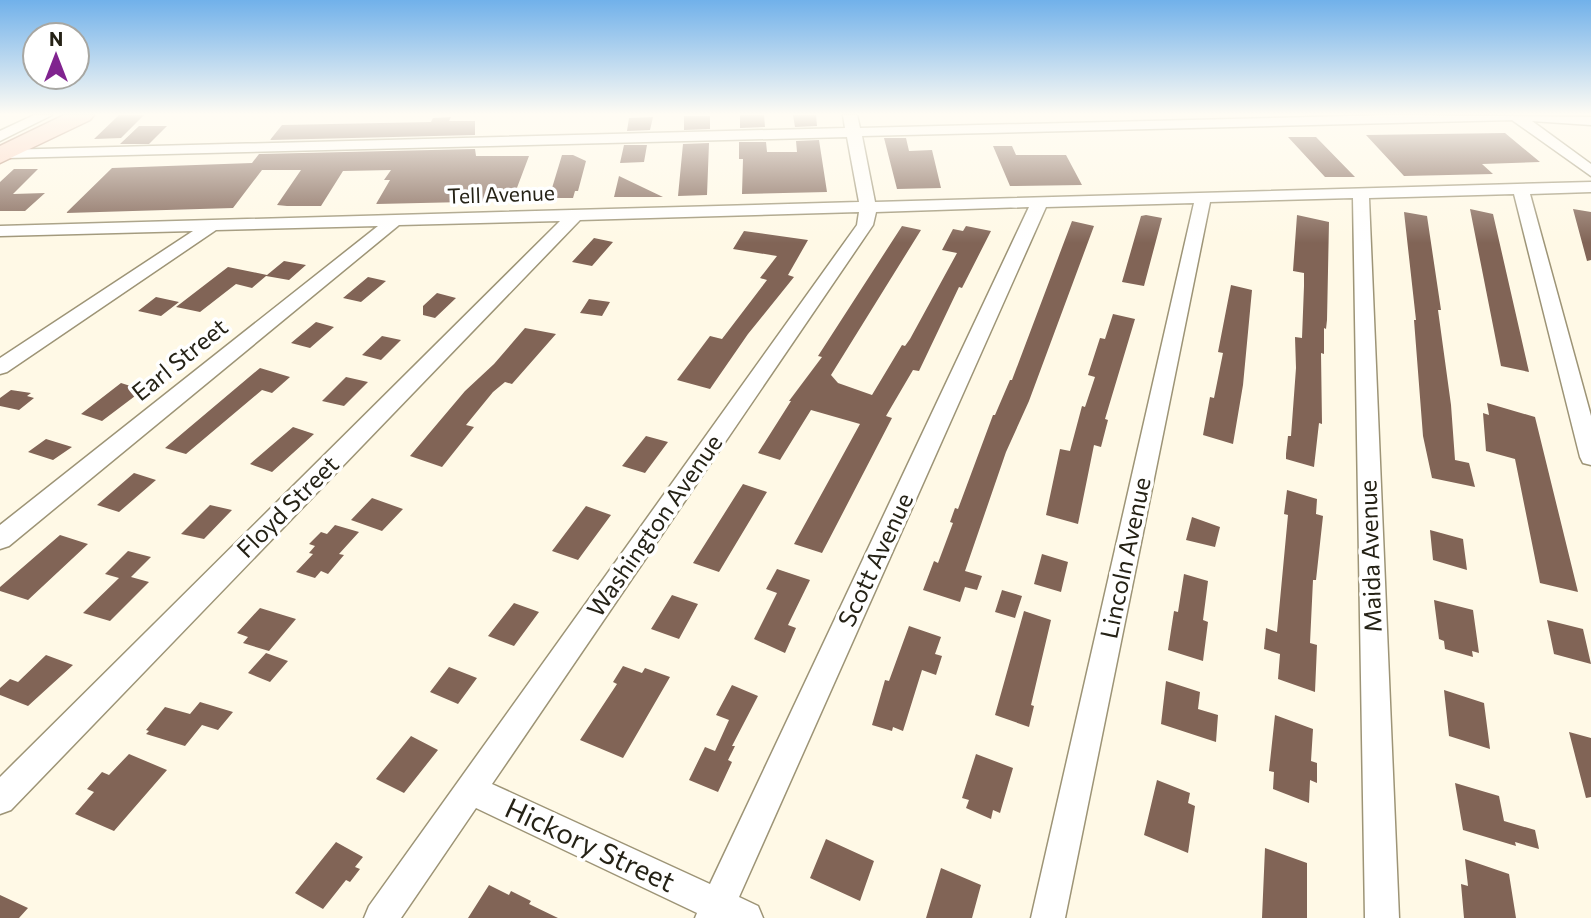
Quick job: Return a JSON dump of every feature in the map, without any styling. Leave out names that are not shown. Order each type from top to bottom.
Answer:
[{"type":"street","points":[[859,158],[868,208]]},
{"type":"street","points":[[1573,158],[1591,171]]},
{"type":"street","name":"Tell Avenue","points":[[0,231],[1591,187]]},
{"type":"street","points":[[1521,190],[1591,457]]},
{"type":"street","name":"Maida Avenue","points":[[1361,194],[1382,918]]},
{"type":"street","name":"Lincoln Avenue","points":[[1048,918],[1203,198]]},
{"type":"street","name":"Scott Avenue","points":[[726,914],[1040,202]]},
{"type":"street","name":"Washington Avenue","points":[[381,918],[865,225],[868,208]]},
{"type":"street","name":"Floyd Street","points":[[0,799],[575,215]]},
{"type":"street","name":"Earl Street","points":[[0,539],[394,221]]},
{"type":"street","points":[[0,367],[210,226]]},
{"type":"street","points":[[0,245],[26,230]]},
{"type":"street","name":"Hickory Street","points":[[471,790],[726,914]]},
{"type":"building","points":[[256,158],[528,158],[512,201],[376,204],[390,180],[384,180],[391,170],[343,171],[321,206],[277,205],[301,170],[262,170],[233,208],[66,213],[112,168],[252,163]]},
{"type":"building","points":[[561,158],[579,158],[586,161],[578,191],[575,191],[573,198],[549,198]]},
{"type":"building","points":[[621,158],[645,158],[644,162],[620,163]]},
{"type":"building","points":[[682,158],[708,158],[707,195],[678,196]]},
{"type":"building","points":[[822,158],[827,192],[742,194],[743,159],[739,159]]},
{"type":"building","points":[[889,158],[934,158],[941,188],[897,189]]},
{"type":"building","points":[[998,158],[1068,158],[1082,185],[1010,186]]},
{"type":"building","points":[[1307,158],[1336,158],[1355,177],[1325,177]]},
{"type":"building","points":[[1387,158],[1535,158],[1540,162],[1482,164],[1493,174],[1404,176]]},
{"type":"building","points":[[14,169],[38,169],[13,194],[45,193],[25,211],[0,211],[0,182]]},
{"type":"building","points":[[619,176],[663,197],[614,197]]},
{"type":"building","points":[[1470,209],[1493,214],[1529,372],[1501,366]]},
{"type":"building","points":[[1573,209],[1591,212],[1591,260],[1587,261]]},
{"type":"building","points":[[1404,212],[1427,216],[1441,310],[1438,310],[1451,405],[1455,460],[1469,463],[1475,487],[1432,478],[1423,436],[1416,320]]},
{"type":"building","points":[[1297,215],[1329,222],[1327,320],[1326,329],[1324,328],[1324,354],[1321,353],[1322,424],[1319,423],[1314,467],[1286,459],[1288,436],[1291,436],[1296,368],[1295,337],[1302,338],[1304,273],[1293,271]]},
{"type":"building","points":[[1141,216],[1162,218],[1144,286],[1122,282]]},
{"type":"building","points":[[1072,221],[1094,226],[1029,401],[1006,452],[965,571],[982,576],[977,590],[965,587],[960,602],[923,590],[934,561],[938,563],[953,523],[950,522],[955,508],[958,509],[993,415],[1012,380]]},
{"type":"building","points":[[902,226],[921,230],[831,375],[838,383],[872,395],[902,345],[905,346],[910,339],[957,253],[942,250],[953,229],[963,231],[966,226],[991,231],[962,288],[959,287],[919,371],[913,370],[886,416],[892,418],[822,553],[794,544],[860,424],[811,410],[780,460],[758,453],[789,401],[822,357],[818,356]]},
{"type":"building","points":[[744,231],[808,240],[788,275],[794,277],[748,334],[710,389],[677,380],[710,336],[722,339],[767,280],[760,278],[777,256],[733,249]]},
{"type":"building","points":[[594,238],[613,242],[592,266],[572,262]]},
{"type":"building","points":[[284,261],[306,265],[289,280],[266,276],[252,288],[236,284],[200,312],[176,307],[228,267],[267,275]]},
{"type":"building","points":[[368,277],[386,281],[361,302],[343,298]]},
{"type":"building","points":[[1231,285],[1252,290],[1243,385],[1233,444],[1203,435],[1210,397],[1214,398],[1223,353],[1218,352]]},
{"type":"building","points":[[437,293],[456,298],[435,318],[423,315],[423,306]]},
{"type":"building","points":[[156,297],[179,302],[161,316],[138,311]]},
{"type":"building","points":[[589,299],[610,302],[602,316],[580,313]]},
{"type":"building","points":[[1113,314],[1135,319],[1105,419],[1108,420],[1101,447],[1094,445],[1078,524],[1046,515],[1060,449],[1070,451],[1082,406],[1085,407],[1095,377],[1088,375],[1100,338],[1105,339]]},
{"type":"building","points":[[316,322],[334,327],[310,348],[291,343]]},
{"type":"building","points":[[525,328],[556,334],[512,384],[505,382],[493,392],[466,425],[474,427],[442,467],[410,456],[465,391],[494,364]]},
{"type":"building","points":[[382,336],[401,340],[381,360],[362,355]]},
{"type":"building","points":[[260,368],[290,377],[272,393],[262,390],[186,454],[165,448]]},
{"type":"building","points":[[346,377],[368,382],[344,406],[322,401]]},
{"type":"building","points":[[121,383],[143,390],[102,421],[81,414]]},
{"type":"building","points":[[11,390],[31,393],[27,396],[34,398],[19,410],[0,406],[0,398]]},
{"type":"building","points":[[1487,403],[1535,417],[1578,592],[1540,583],[1515,459],[1486,451],[1483,413],[1489,415]]},
{"type":"building","points":[[293,427],[314,434],[272,472],[250,464]]},
{"type":"building","points":[[646,436],[668,442],[645,473],[622,466]]},
{"type":"building","points":[[46,439],[72,447],[53,460],[28,452]]},
{"type":"building","points":[[134,473],[156,480],[119,512],[97,505]]},
{"type":"building","points":[[743,484],[767,492],[719,572],[693,563]]},
{"type":"building","points":[[1287,490],[1317,499],[1316,514],[1323,516],[1316,580],[1313,580],[1310,643],[1317,645],[1315,692],[1278,679],[1280,654],[1264,649],[1266,628],[1277,632],[1288,515],[1284,514]]},
{"type":"building","points":[[372,498],[403,509],[382,531],[351,520]]},
{"type":"building","points":[[210,505],[232,510],[204,539],[181,534]]},
{"type":"building","points":[[586,506],[611,515],[578,560],[552,551]]},
{"type":"building","points":[[1192,517],[1220,527],[1215,547],[1186,540]]},
{"type":"building","points":[[335,525],[359,532],[339,554],[344,555],[328,574],[321,571],[315,578],[296,572],[313,554],[309,553],[315,546],[309,544],[321,532],[327,534]]},
{"type":"building","points":[[1430,530],[1463,539],[1467,570],[1433,560]]},
{"type":"building","points":[[60,535],[88,544],[28,600],[0,591],[0,587]]},
{"type":"building","points":[[128,551],[151,557],[131,577],[149,582],[110,621],[83,613],[119,578],[105,574]]},
{"type":"building","points":[[1042,554],[1068,562],[1061,592],[1034,584]]},
{"type":"building","points":[[777,569],[810,580],[788,625],[796,628],[785,653],[754,639],[777,593],[766,589]]},
{"type":"building","points":[[1184,574],[1208,581],[1203,620],[1208,622],[1203,661],[1168,650],[1174,611],[1178,612]]},
{"type":"building","points":[[1002,590],[1022,596],[1015,618],[995,612]]},
{"type":"building","points":[[672,595],[698,604],[679,639],[651,629]]},
{"type":"building","points":[[1434,600],[1473,610],[1479,653],[1472,651],[1473,657],[1445,649],[1444,641],[1439,639]]},
{"type":"building","points":[[514,603],[539,612],[514,646],[488,636]]},
{"type":"building","points":[[260,608],[296,619],[269,651],[243,643],[248,637],[237,633]]},
{"type":"building","points":[[1024,611],[1051,620],[1031,705],[1034,706],[1029,727],[995,715]]},
{"type":"building","points":[[1547,620],[1583,629],[1591,664],[1554,654]]},
{"type":"building","points":[[909,626],[941,637],[935,654],[942,656],[936,675],[922,670],[903,731],[893,727],[892,731],[872,725],[885,680],[889,681]]},
{"type":"building","points":[[266,653],[288,661],[270,682],[248,673]]},
{"type":"building","points":[[46,655],[73,665],[28,706],[0,695],[0,688],[10,679],[18,682]]},
{"type":"building","points":[[623,666],[642,673],[645,668],[670,677],[623,758],[580,740],[617,684],[613,682]]},
{"type":"building","points":[[449,667],[477,678],[458,704],[430,692]]},
{"type":"building","points":[[1166,681],[1200,692],[1198,709],[1218,715],[1216,742],[1161,724]]},
{"type":"building","points":[[732,685],[758,696],[732,746],[735,746],[728,760],[732,762],[718,792],[689,780],[705,747],[715,751],[729,720],[716,715]]},
{"type":"building","points":[[1444,690],[1484,703],[1490,749],[1449,736]]},
{"type":"building","points":[[200,702],[233,712],[218,730],[202,725],[185,746],[146,734],[149,731],[146,730],[165,707],[190,714]]},
{"type":"building","points":[[1275,715],[1313,729],[1311,761],[1317,763],[1317,783],[1310,780],[1309,803],[1273,789],[1274,772],[1269,771]]},
{"type":"building","points":[[1569,732],[1591,738],[1591,797],[1586,798]]},
{"type":"building","points":[[411,736],[438,750],[404,793],[376,779]]},
{"type":"building","points":[[129,754],[167,770],[114,831],[75,814],[94,792],[87,789],[102,772],[109,775]]},
{"type":"building","points":[[976,754],[1013,768],[1000,813],[993,810],[991,819],[966,808],[969,800],[962,798]]},
{"type":"building","points":[[1157,780],[1190,793],[1188,803],[1195,806],[1188,853],[1144,835]]},
{"type":"building","points":[[1455,783],[1499,796],[1504,821],[1535,830],[1539,849],[1515,842],[1516,846],[1463,830]]},
{"type":"building","points":[[826,839],[874,861],[860,901],[810,878]]},
{"type":"building","points":[[336,842],[363,857],[355,867],[360,869],[350,882],[346,880],[323,909],[295,893]]},
{"type":"building","points":[[1265,848],[1307,863],[1307,918],[1262,918]]},
{"type":"building","points":[[1465,859],[1509,874],[1516,918],[1464,918],[1461,884],[1468,886]]},
{"type":"building","points":[[941,868],[981,885],[972,918],[926,918]]},
{"type":"building","points":[[489,885],[509,895],[511,891],[531,901],[529,904],[558,918],[468,918]]},
{"type":"building","points":[[0,895],[28,908],[19,918],[0,918]]}]
